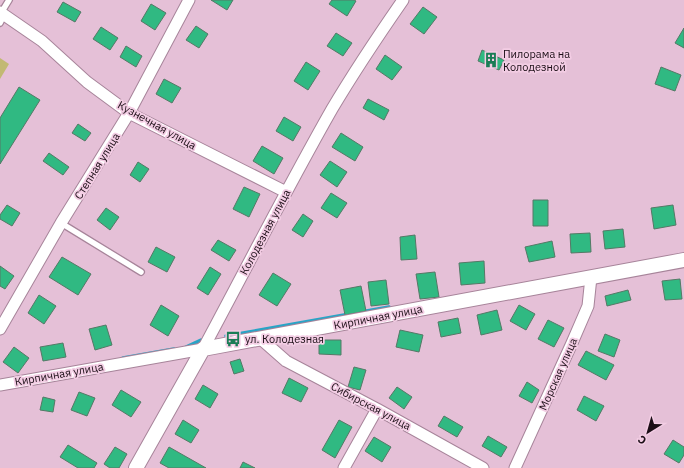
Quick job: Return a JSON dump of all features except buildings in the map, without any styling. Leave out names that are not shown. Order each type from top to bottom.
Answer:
[{"type":"street","name":"Степная улица","points":[[0,329],[61,224],[130,113],[189,0]]},
{"type":"street","name":"Колодезная улица","points":[[136,468],[203,349],[286,192],[332,109],[369,49],[402,0]]},
{"type":"street","name":"Кузнечная улица","points":[[1,16],[42,41],[87,82],[130,113],[286,192]]},
{"type":"street","name":"Кирпичная улица","points":[[0,385],[262,339],[684,260]]},
{"type":"street","name":"Морская улица","points":[[515,468],[588,306],[592,277]]},
{"type":"street","name":"Сибирская улица","points":[[262,339],[286,361],[377,409],[483,468]]},
{"type":"street","points":[[344,468],[377,409]]},
{"type":"lane","points":[[1,16],[9,0]]},
{"type":"lane","points":[[61,224],[141,272]]},
{"type":"shaded area","points":[[0,58],[9,64],[0,79]]},
{"type":"waterway","points":[[226,336],[389,307]]},
{"type":"waterway","points":[[186,347],[201,340]]},
{"type":"waterway","points":[[123,358],[174,349]]},
{"type":"place","name":"Пилорама на Колодезной","points":[[491,60]]},
{"type":"place","name":"ул. Колодезная","points":[[233,339]]}]
